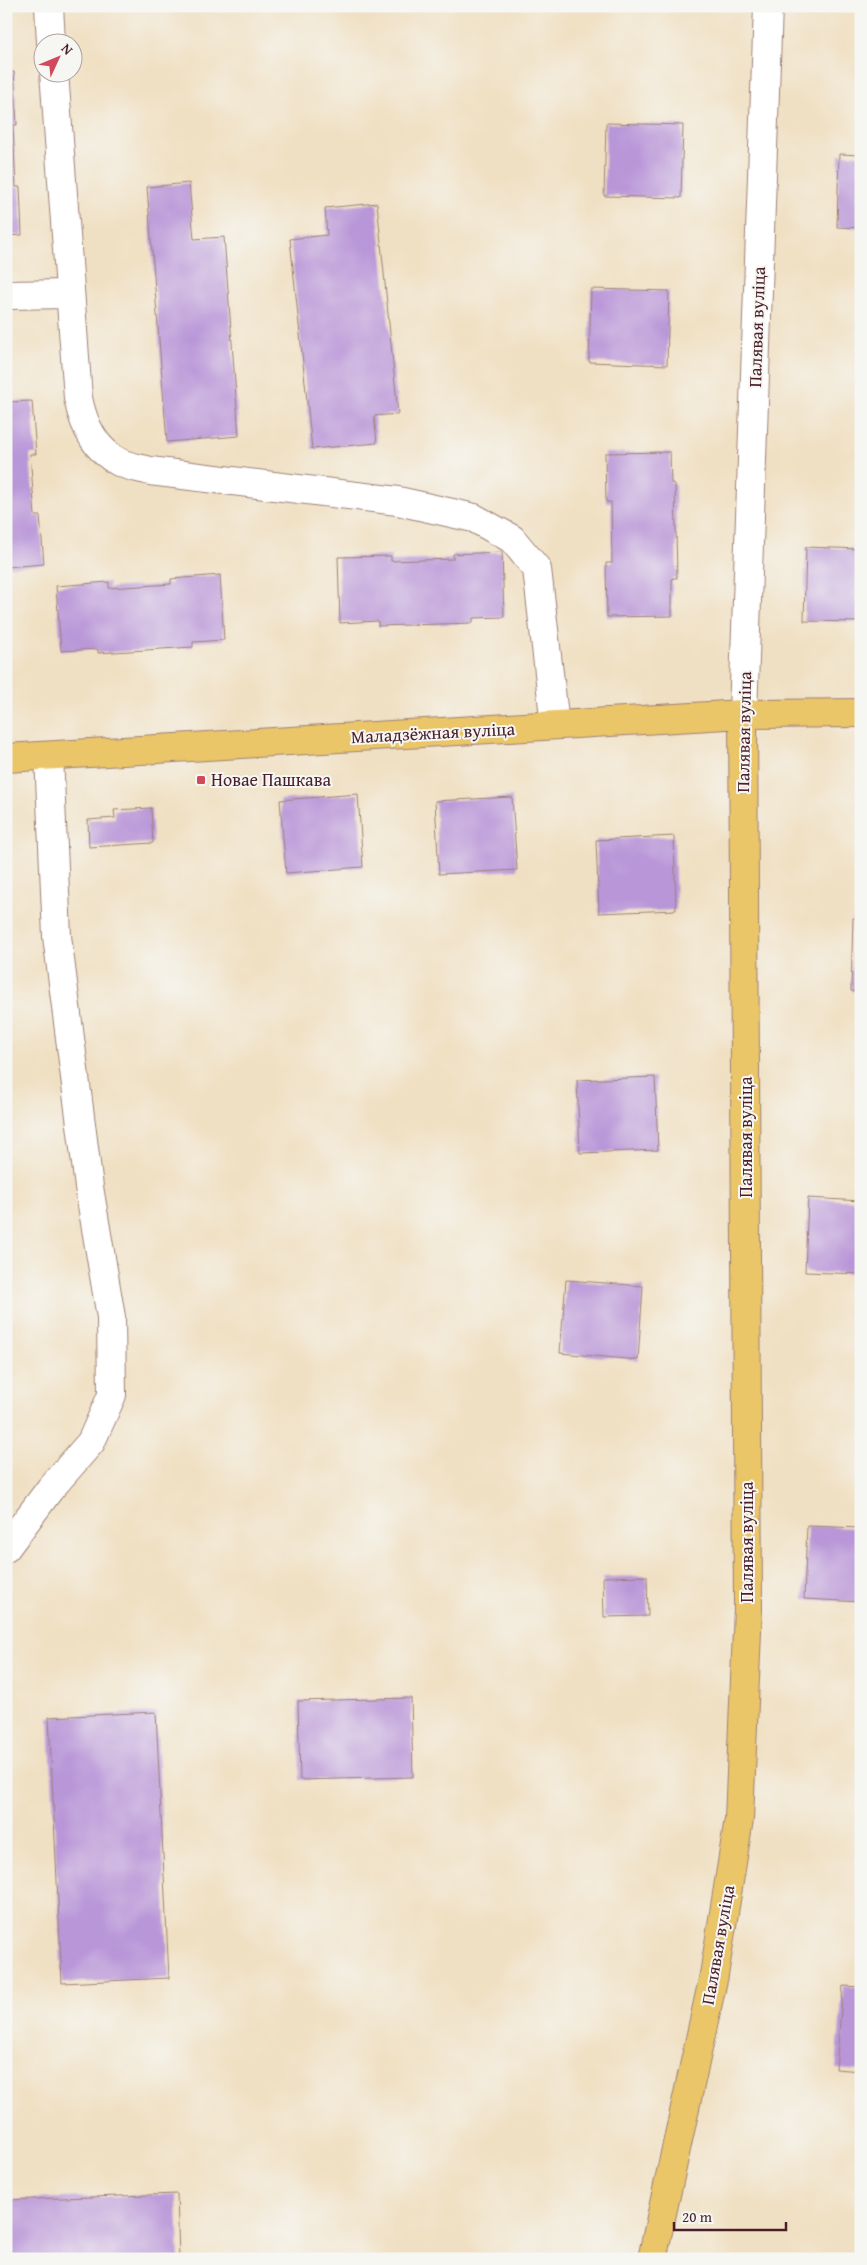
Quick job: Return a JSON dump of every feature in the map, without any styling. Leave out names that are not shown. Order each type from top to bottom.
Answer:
[{"type":"main road","name":"Маладзёжная вуліца","points":[[6,758],[743,714],[861,713]]},
{"type":"main road","name":"Палявая вуліца","points":[[652,2259],[714,1975],[739,1819],[748,1608],[743,714]]},
{"type":"street","points":[[49,6],[51,32]]},
{"type":"street","name":"Палявая вуліца","points":[[743,714],[768,6]]},
{"type":"street","points":[[55,82],[78,398],[83,422],[97,444],[119,462],[150,471],[398,500],[474,518],[512,539],[536,569],[556,725]]},
{"type":"street","points":[[6,295],[70,294]]},
{"type":"street","points":[[6,1548],[50,1489],[91,1442],[112,1395],[111,1317],[89,1188],[57,936],[49,756]]},
{"type":"building","points":[[6,72],[14,72],[17,125],[13,125],[16,187],[20,187],[22,235],[6,236]]},
{"type":"building","points":[[606,123],[683,125],[681,198],[604,196]]},
{"type":"building","points":[[839,154],[861,155],[861,228],[837,227]]},
{"type":"building","points":[[189,183],[194,239],[224,237],[239,436],[167,442],[147,187]]},
{"type":"building","points":[[377,203],[398,414],[374,416],[377,443],[312,449],[290,239],[327,235],[325,208]]},
{"type":"building","points":[[591,289],[669,291],[667,365],[589,362]]},
{"type":"building","points":[[32,401],[36,454],[30,454],[35,516],[40,516],[44,564],[6,567],[6,402]]},
{"type":"building","points":[[670,452],[671,483],[675,484],[677,578],[672,578],[672,616],[607,617],[606,563],[612,563],[611,502],[606,502],[605,453]]},
{"type":"building","points":[[806,547],[861,549],[861,622],[804,621]]},
{"type":"building","points":[[502,552],[504,617],[473,618],[473,623],[378,626],[378,621],[340,623],[338,557],[391,556],[391,561],[453,559],[453,554]]},
{"type":"building","points":[[220,575],[224,640],[193,642],[193,647],[98,653],[98,649],[61,651],[56,586],[109,582],[109,588],[171,584],[171,579]]},
{"type":"building","points":[[358,794],[363,867],[286,873],[280,800]]},
{"type":"building","points":[[512,797],[517,870],[439,874],[435,801]]},
{"type":"building","points":[[151,808],[153,843],[89,847],[88,820],[115,818],[114,810]]},
{"type":"building","points":[[674,836],[676,910],[599,913],[596,840]]},
{"type":"building","points":[[853,918],[861,918],[861,992],[851,991]]},
{"type":"building","points":[[655,1077],[658,1150],[580,1153],[577,1080]]},
{"type":"building","points":[[808,1198],[861,1201],[861,1274],[805,1272]]},
{"type":"building","points":[[566,1280],[643,1286],[638,1360],[560,1353]]},
{"type":"building","points":[[807,1526],[861,1528],[861,1602],[804,1599]]},
{"type":"building","points":[[647,1576],[648,1616],[604,1617],[603,1577]]},
{"type":"building","points":[[411,1698],[413,1777],[300,1780],[298,1701]]},
{"type":"building","points":[[156,1712],[169,1978],[62,1983],[49,1717]]},
{"type":"building","points":[[843,1986],[861,1987],[861,2071],[836,2069]]},
{"type":"building","points":[[177,2194],[179,2259],[6,2259],[6,2200]]},
{"type":"place","name":"Новае Пашкава","points":[[201,780]]}]
